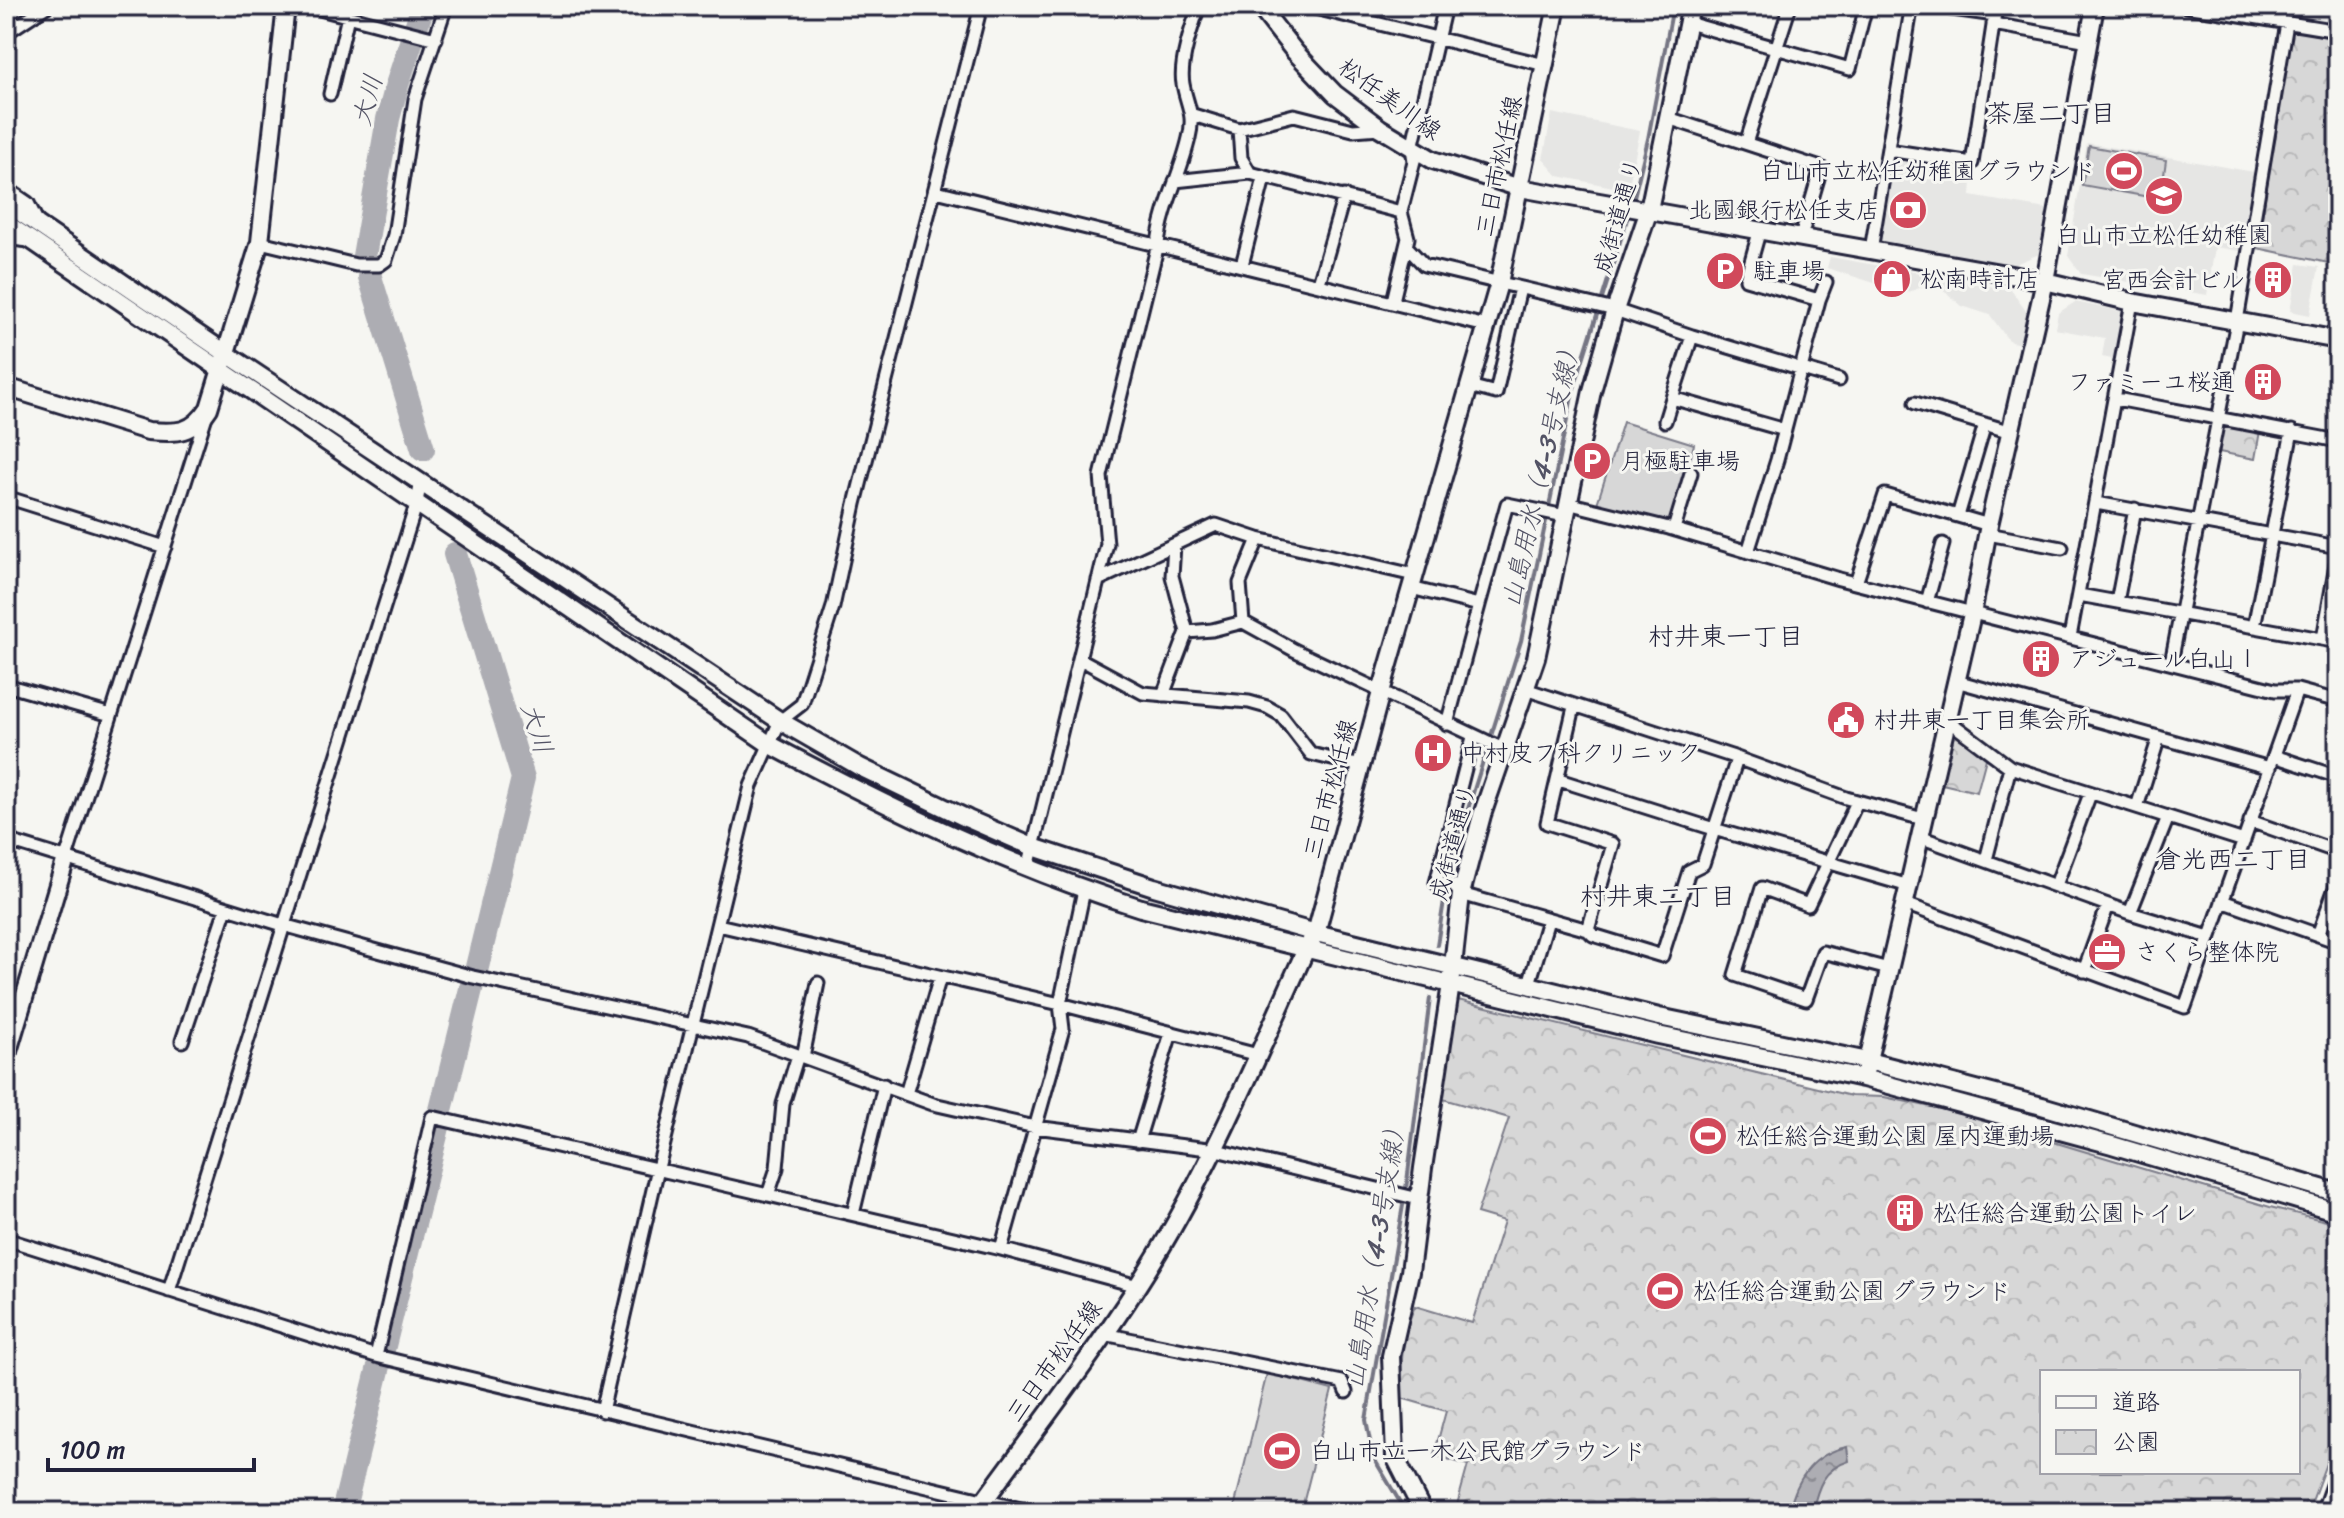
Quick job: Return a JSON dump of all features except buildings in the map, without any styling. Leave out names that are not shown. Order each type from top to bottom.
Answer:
[{"type":"street","points":[[6,33],[47,6]]},
{"type":"street","points":[[6,1058],[260,242],[286,6]]},
{"type":"street","points":[[308,6],[436,39]]},
{"type":"street","points":[[260,242],[356,265],[379,265],[386,260],[394,235],[415,99],[446,6]]},
{"type":"street","points":[[602,1411],[751,786],[780,721],[802,704],[833,607],[855,504],[981,6]]},
{"type":"street","points":[[1028,868],[1107,544],[1101,476],[1160,228],[1189,139],[1193,115],[1182,81],[1189,36],[1199,6]]},
{"type":"street","name":"松任美川線","points":[[1259,6],[1295,52],[1335,94],[1380,128],[1433,160],[1520,188],[2045,281],[2132,302],[2338,340]]},
{"type":"street","points":[[1307,6],[1352,12],[1545,65]]},
{"type":"street","points":[[1393,301],[1408,238],[1401,212],[1414,161],[1412,148],[1445,6]]},
{"type":"street","name":"三日市松任線","points":[[980,1507],[1138,1286],[1216,1150],[1316,933],[1381,692],[1499,283],[1557,6]]},
{"type":"street","name":"成街道通り","points":[[1423,1512],[1395,1457],[1391,1356],[1410,1272],[1408,1196],[1451,984],[1452,888],[1482,815],[1488,743],[1525,689],[1536,658],[1563,511],[1592,391],[1603,307],[1668,118],[1691,6]]},
{"type":"street","points":[[1746,143],[1790,6]]},
{"type":"street","points":[[1688,23],[1850,69],[1866,6]]},
{"type":"street","points":[[1871,250],[1910,16],[1915,6]]},
{"type":"street","points":[[1931,6],[1995,15],[2089,41]]},
{"type":"street","points":[[1863,1078],[1972,614],[1988,529],[2045,281],[2095,6]]},
{"type":"street","points":[[2185,6],[2338,31]]},
{"type":"street","points":[[1888,150],[1972,163],[1995,15]]},
{"type":"street","points":[[330,94],[348,16]]},
{"type":"street","points":[[2171,663],[2237,321],[2287,23]]},
{"type":"street","points":[[1193,115],[1239,129],[1294,115],[1353,130],[1380,128]]},
{"type":"street","points":[[1668,118],[1821,168],[1801,237]]},
{"type":"street","points":[[1239,129],[1241,158],[1250,173]]},
{"type":"street","points":[[1175,181],[1250,173],[1401,212]]},
{"type":"street","points":[[1242,265],[1264,178]]},
{"type":"street","points":[[6,188],[28,203],[39,225]]},
{"type":"street","points":[[936,191],[1486,326]]},
{"type":"street","points":[[1319,283],[1344,196]]},
{"type":"street","points":[[6,203],[227,354],[780,721],[860,767],[1033,847],[1154,887],[1316,933],[1659,1017],[1868,1061],[2042,1106],[2338,1193]]},
{"type":"street","points":[[6,223],[769,744],[881,804],[973,847],[1084,890],[1141,908],[1658,1035],[1863,1078],[2125,1148],[2338,1212]]},
{"type":"street","points":[[1760,229],[1746,279],[1819,300]]},
{"type":"street","points":[[6,235],[12,239],[33,241]]},
{"type":"street","points":[[1406,246],[1424,265],[1603,307],[1839,380]]},
{"type":"street","points":[[1748,552],[1826,282]]},
{"type":"street","points":[[1469,386],[1496,393],[1520,288]]},
{"type":"street","points":[[2070,637],[2132,302]]},
{"type":"street","points":[[1665,421],[1692,336]]},
{"type":"street","points":[[6,387],[148,431],[183,431],[198,424],[209,408]]},
{"type":"street","points":[[1672,398],[1785,430]]},
{"type":"street","points":[[2116,399],[2338,441]]},
{"type":"street","points":[[1915,403],[2011,432]]},
{"type":"street","points":[[1958,516],[1985,424]]},
{"type":"street","points":[[2254,627],[2292,431]]},
{"type":"street","points":[[1674,529],[1691,473]]},
{"type":"street","points":[[169,1291],[417,502],[421,481]]},
{"type":"street","points":[[1856,583],[1885,495],[1958,516],[1988,529],[2062,548]]},
{"type":"street","points":[[6,497],[165,547]]},
{"type":"street","points":[[2096,503],[2338,547]]},
{"type":"street","points":[[1447,724],[1507,504],[1674,529],[1972,614],[2275,690],[2297,690],[2338,701]]},
{"type":"street","points":[[2117,602],[2135,509]]},
{"type":"street","points":[[1098,580],[1216,525],[1413,582],[1479,605]]},
{"type":"street","points":[[1243,622],[1240,583],[1258,539]]},
{"type":"street","points":[[1927,602],[1943,544]]},
{"type":"street","points":[[1163,695],[1187,632],[1172,576],[1174,545]]},
{"type":"street","points":[[2323,639],[2338,554]]},
{"type":"street","points":[[2079,595],[2338,642]]},
{"type":"street","points":[[1187,632],[1212,630],[1243,622],[1294,650],[1488,743],[1436,883],[1662,956],[1689,871],[1703,864],[1737,759]]},
{"type":"street","points":[[1080,659],[1143,693],[1249,702],[1267,707],[1281,715],[1311,754],[1361,766]]},
{"type":"street","points":[[1956,681],[2159,737],[2338,777]]},
{"type":"street","points":[[6,685],[111,715]]},
{"type":"street","points":[[1525,689],[1857,802],[1923,819]]},
{"type":"street","points":[[1905,904],[2185,1007],[2297,690]]},
{"type":"street","points":[[1574,707],[1547,823],[1613,844],[1588,930]]},
{"type":"street","points":[[1946,719],[2010,767],[2244,841]]},
{"type":"street","points":[[2137,807],[2159,737]]},
{"type":"street","points":[[1986,860],[2010,767]]},
{"type":"street","points":[[1559,780],[1909,886]]},
{"type":"street","points":[[2056,885],[2090,794]]},
{"type":"street","points":[[1857,802],[1808,905],[1762,888],[1735,975],[1806,999],[1823,952],[1889,969]]},
{"type":"street","points":[[2130,913],[2168,817]]},
{"type":"street","points":[[2250,821],[2338,852]]},
{"type":"street","points":[[1920,837],[2130,913],[2209,937]]},
{"type":"street","points":[[6,840],[283,925],[473,977],[748,1037],[933,1104],[1035,1127],[1216,1150],[1408,1196]]},
{"type":"street","points":[[2318,935],[2338,880]]},
{"type":"street","points":[[1001,1249],[1063,1029],[1060,1004],[1084,890]]},
{"type":"street","points":[[2222,901],[2338,942]]},
{"type":"street","points":[[2084,971],[2108,905]]},
{"type":"street","points":[[182,1041],[226,908]]},
{"type":"street","points":[[1529,984],[1548,920]]},
{"type":"street","points":[[718,925],[1060,1004],[1258,1055]]},
{"type":"street","points":[[906,1094],[940,977]]},
{"type":"street","points":[[768,1195],[777,1168],[783,1104],[800,1056],[818,983]]},
{"type":"street","points":[[1138,1141],[1171,1033]]},
{"type":"street","points":[[853,1214],[884,1085]]},
{"type":"street","points":[[376,1356],[432,1117],[1001,1249],[1138,1286]]},
{"type":"street","points":[[6,1239],[376,1356],[980,1507],[1033,1512]]},
{"type":"street","points":[[1104,1334],[1342,1382],[1346,1392]]},
{"type":"street","points":[[2325,1512],[2338,1476]]},
{"type":"shaded area","points":[[2226,6],[2338,6],[2338,24]]},
{"type":"shaded area","points":[[1552,113],[1640,131],[1628,190],[1558,176],[1543,159]]},
{"type":"shaded area","name":"白山市立松任幼稚園","points":[[2087,143],[2254,172],[2240,251],[2215,247],[2207,295],[2081,274],[2068,256]]},
{"type":"shaded area","name":"北國銀行松任支店","points":[[1895,154],[1973,167],[1971,196],[2046,209],[2039,254],[2013,265],[1880,242]]},
{"type":"shaded area","name":"松南時計店","points":[[1830,257],[1937,276],[1925,286],[1906,293],[1827,268]]},
{"type":"shaded area","points":[[2298,264],[2319,267],[2310,315],[2290,311]]},
{"type":"shaded area","points":[[1940,277],[2011,290],[2028,314],[2022,344],[2011,342],[1990,315],[1962,306],[1934,282]]},
{"type":"shaded area","points":[[2075,302],[2125,312],[2117,360],[2102,357],[2105,338],[2055,329],[2058,313]]},
{"type":"green space","points":[[2292,30],[2338,39],[2338,265],[2257,248]]},
{"type":"green space","name":"白山市立松任幼稚園グラウンド","points":[[2089,146],[2166,160],[2163,182],[2169,184],[2166,200],[2082,185]]},
{"type":"green space","points":[[1623,422],[1694,444],[1675,526],[1596,507]]},
{"type":"green space","points":[[2224,424],[2260,431],[2255,459],[2219,452]]},
{"type":"green space","points":[[1955,731],[1987,755],[1977,792],[1942,784]]},
{"type":"green space","points":[[1458,1000],[1851,1096],[1884,1097],[1950,1111],[2270,1207],[2338,1224],[2338,1431],[2308,1512],[1455,1512],[1468,1465],[1434,1455],[1446,1411],[1401,1398],[1403,1351],[1415,1306],[1472,1323],[1504,1221],[1477,1213],[1509,1118],[1443,1099]]},
{"type":"green space","name":"白山市立一木公民館グラウンド","points":[[1267,1373],[1332,1390],[1301,1512],[1233,1512]]},
{"type":"water","points":[[1847,1447],[1849,1461],[1827,1474],[1812,1512],[1789,1512],[1801,1479],[1815,1462],[1824,1455]]},
{"type":"waterway","name":"大川","points":[[364,256],[388,119],[423,6]]},
{"type":"waterway","name":"山島用水（4-3号支線）","points":[[1632,205],[1673,6]]},
{"type":"waterway","name":"山島用水（4-3号支線）","points":[[1437,945],[1449,869],[1521,641],[1573,391],[1629,213]]},
{"type":"waterway","name":"大川","points":[[370,277],[423,449]]},
{"type":"waterway","name":"大川","points":[[455,554],[523,778],[477,967]]},
{"type":"waterway","name":"大川","points":[[440,1114],[472,985]]},
{"type":"waterway","name":"山島用水（4-3号支線）","points":[[1401,1504],[1373,1457],[1366,1420],[1407,1182],[1430,998]]},
{"type":"waterway","name":"大川","points":[[383,1350],[439,1123]]},
{"type":"waterway","points":[[343,1512],[380,1362]]},
{"type":"place","name":"白山市立松任幼稚園グラウンド","points":[[2124,171]]},
{"type":"place","name":"白山市立松任幼稚園","points":[[2164,196]]},
{"type":"place","name":"北國銀行松任支店","points":[[1908,210]]},
{"type":"place","name":"駐車場","points":[[1725,271]]},
{"type":"place","name":"松南時計店","points":[[1892,279]]},
{"type":"place","name":"宮西会計ビル","points":[[2273,280]]},
{"type":"place","name":"ファミーユ桜通","points":[[2263,382]]},
{"type":"place","name":"月極駐車場","points":[[1592,461]]},
{"type":"place","name":"アジュール白山Ⅰ","points":[[2041,659]]},
{"type":"place","name":"村井東一丁目集会所","points":[[1846,720]]},
{"type":"place","name":"中村皮フ科クリニック","points":[[1433,753]]},
{"type":"place","name":"さくら整体院","points":[[2107,952]]},
{"type":"place","name":"松任総合運動公園 屋内運動場","points":[[1708,1136]]},
{"type":"place","name":"松任総合運動公園トイレ","points":[[1905,1213]]},
{"type":"place","name":"松任総合運動公園 グラウンド","points":[[1665,1291]]},
{"type":"place","name":"白山市立一木公民館グラウンド","points":[[1282,1451]]},
{"type":"district","name":"茶屋二丁目","points":[[2051,113]]},
{"type":"district","name":"村井東一丁目","points":[[1726,636]]},
{"type":"district","name":"倉光西二丁目","points":[[2233,859]]},
{"type":"district","name":"村井東二丁目","points":[[1658,896]]}]
